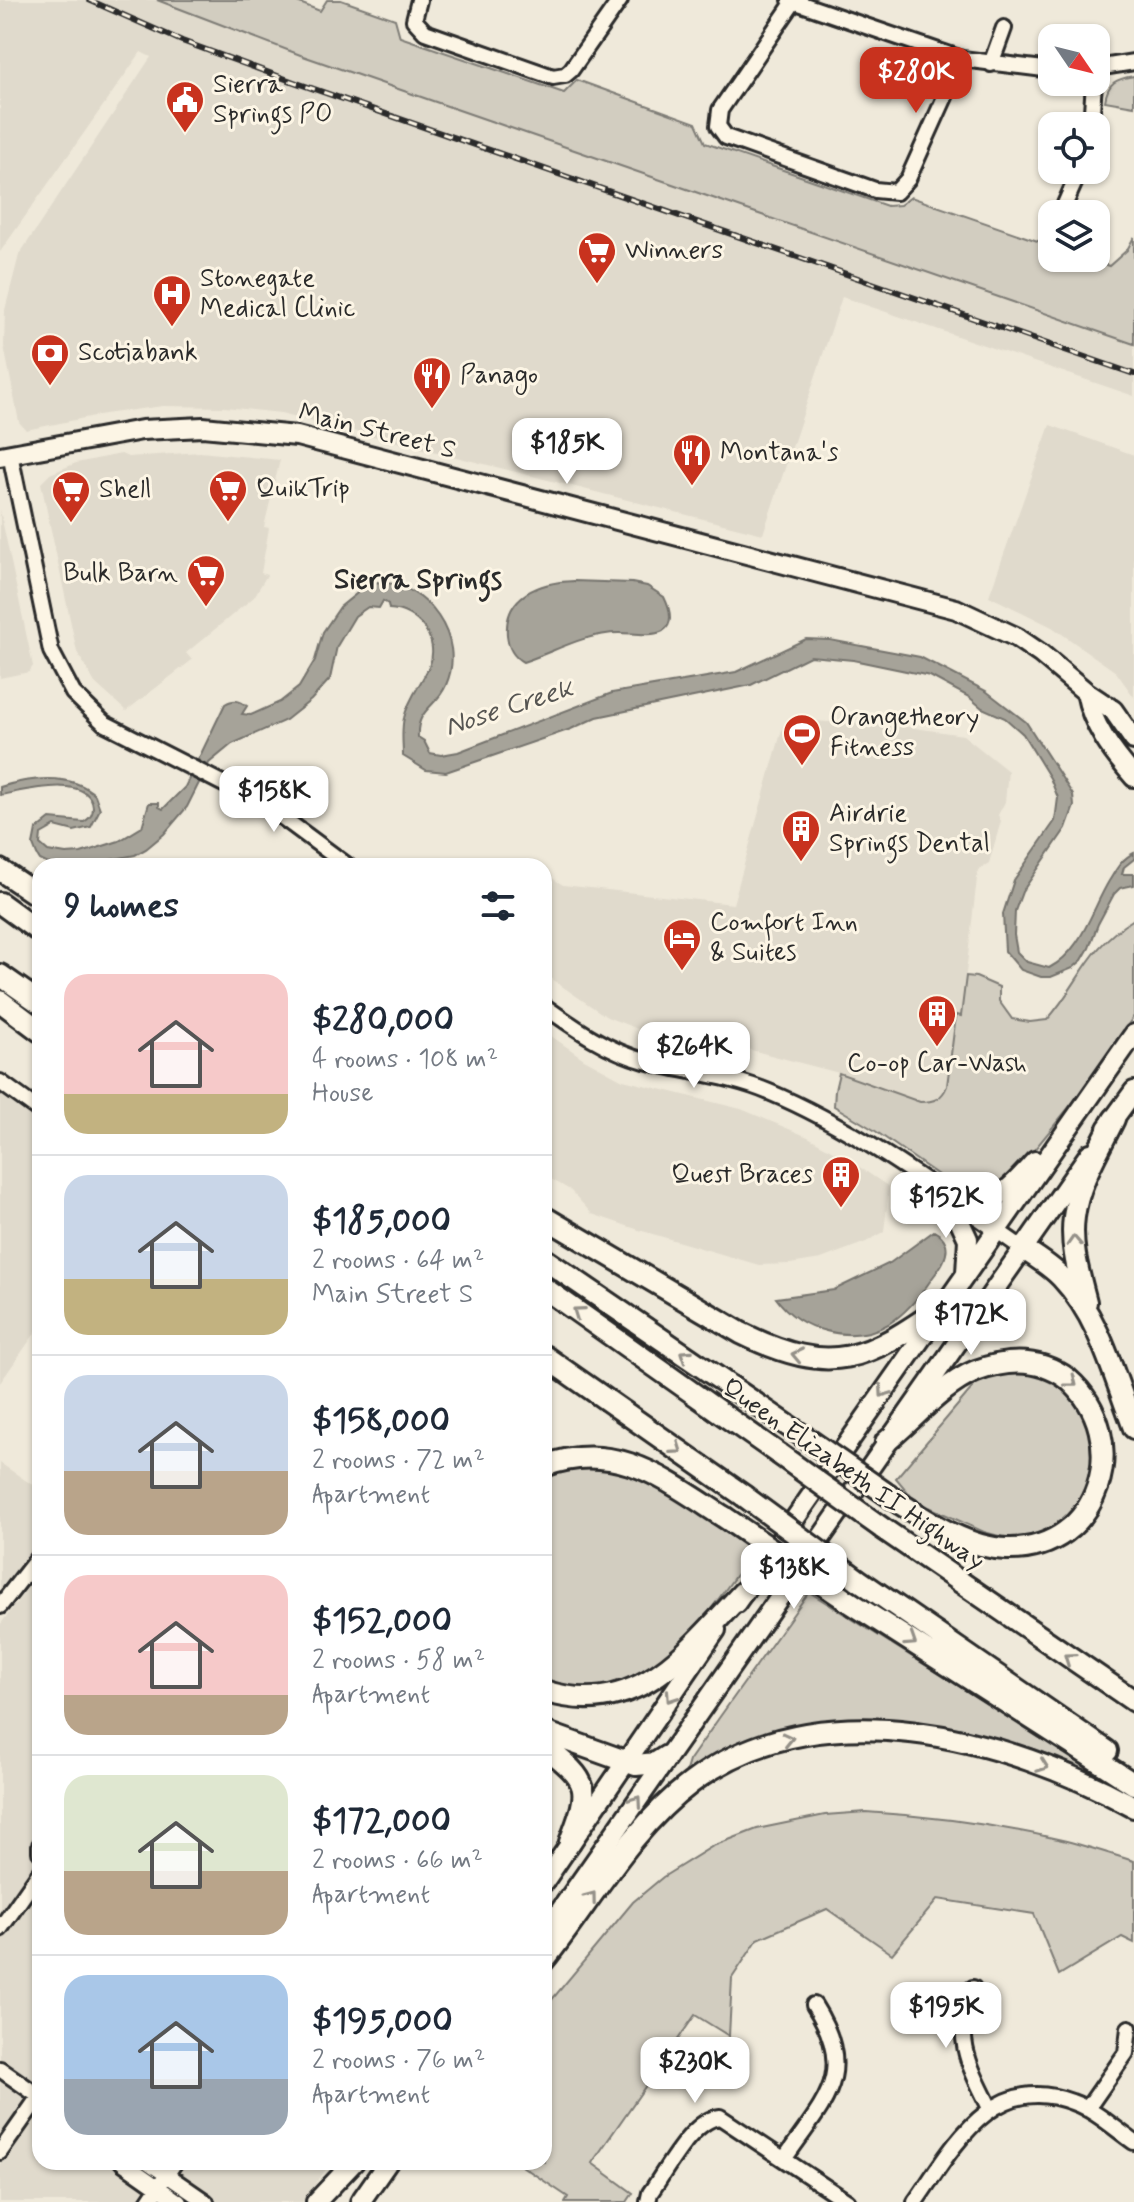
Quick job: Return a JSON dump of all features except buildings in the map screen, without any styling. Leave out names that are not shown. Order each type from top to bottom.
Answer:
[{"type":"highway","points":[[0,870],[32,892]]},
{"type":"highway","points":[[0,888],[32,910]]},
{"type":"highway","points":[[0,903],[32,926]]},
{"type":"highway","points":[[0,975],[32,997]]},
{"type":"highway","points":[[0,1001],[32,1025]]},
{"type":"highway","points":[[1114,1119],[1089,1171],[1074,1214],[1075,1258],[1090,1318],[1134,1428]]},
{"type":"highway","points":[[552,1222],[741,1333],[801,1357],[835,1357],[874,1350],[945,1305]]},
{"type":"highway","points":[[1022,1248],[1060,1276],[1090,1318]]},
{"type":"highway","points":[[552,1264],[901,1504],[933,1524],[986,1546],[1008,1549],[1045,1544],[1064,1534],[1081,1520],[1101,1491],[1107,1457],[1104,1428],[1090,1400],[1063,1375],[1040,1364],[1006,1362],[976,1371],[956,1382],[886,1442]]},
{"type":"highway","name":"Queen Elizabeth II Highway","points":[[552,1294],[882,1528],[1134,1701]]},
{"type":"highway","points":[[552,1362],[857,1579],[1134,1769]]},
{"type":"highway","points":[[552,1463],[594,1457],[627,1462],[653,1472],[1134,1784]]},
{"type":"highway","points":[[552,1693],[567,1698],[602,1699],[648,1682],[675,1662],[743,1592]]},
{"type":"highway","points":[[552,1950],[655,1816],[694,1781],[744,1753],[774,1742],[836,1731],[870,1729],[918,1733],[1014,1755],[1065,1774],[1134,1807]]},
{"type":"highway","points":[[552,1735],[626,1762],[646,1766],[667,1756]]},
{"type":"highway","points":[[552,1753],[572,1769],[585,1793],[582,1812],[570,1842]]},
{"type":"main road","name":"Main Street S","points":[[5,455],[109,434],[174,428],[236,429],[297,436],[956,609],[1016,637],[1041,654],[1113,710],[1134,740]]},
{"type":"main road","points":[[1086,692],[1089,708],[1101,733],[1134,777]]},
{"type":"main road","points":[[552,1870],[1134,1034]]},
{"type":"main road","points":[[552,1922],[1134,1091]]},
{"type":"main road","points":[[950,1200],[974,1205],[999,1196],[1073,1122]]},
{"type":"main road","points":[[950,1200],[968,1239],[966,1275]]},
{"type":"main road","points":[[316,2202],[347,2170]]},
{"type":"main road","points":[[327,2202],[349,2170]]},
{"type":"main road","points":[[360,2202],[382,2170]]},
{"type":"street","points":[[419,0],[414,20],[425,32],[553,77],[565,75],[571,70],[620,0]]},
{"type":"street","points":[[962,59],[903,186],[896,192],[875,190],[726,137],[718,126],[720,110],[793,1],[962,59],[1038,69]]},
{"type":"street","points":[[991,64],[1004,28]]},
{"type":"street","points":[[1110,66],[1134,62]]},
{"type":"street","points":[[5,455],[51,651],[73,693],[104,723],[267,806],[337,858]]},
{"type":"street","points":[[552,1012],[588,1037],[624,1054],[750,1086],[815,1113],[871,1145],[1022,1248]]},
{"type":"street","points":[[0,1082],[32,1105]]},
{"type":"street","points":[[0,1606],[32,1565]]},
{"type":"street","points":[[0,1929],[32,1883]]},
{"type":"street","points":[[973,1988],[962,2022],[964,2043],[970,2065],[990,2108]]},
{"type":"street","points":[[785,2158],[829,2093],[834,2079],[836,2062],[832,2044],[826,2025],[814,2005]]},
{"type":"street","points":[[1087,2109],[1126,2053],[1129,2028]]},
{"type":"street","points":[[0,2069],[32,2091]]},
{"type":"street","points":[[915,2202],[971,2123],[990,2108],[1018,2097],[1037,2095],[1070,2101],[1087,2109],[1134,2142]]},
{"type":"street","points":[[0,2152],[32,2107]]},
{"type":"street","points":[[648,2202],[650,2193],[698,2125],[712,2118],[727,2119],[848,2202]]},
{"type":"street","points":[[139,2170],[206,2202]]},
{"type":"street","points":[[154,2170],[179,2202]]},
{"type":"street","points":[[148,2202],[170,2170]]},
{"type":"shaded area","points":[[0,0],[157,0],[303,56],[1134,344],[1134,396],[842,297],[763,534],[281,413],[225,407],[163,406],[26,430],[19,422],[4,346],[5,310],[19,255],[151,57],[141,52],[0,252]]},
{"type":"shaded area","points":[[157,0],[292,0],[320,11],[327,0],[341,0],[395,19],[400,37],[564,93],[577,80],[696,123],[705,143],[887,206],[900,205],[911,197],[1038,241],[1038,272],[1110,272],[1110,265],[1127,250],[1134,237],[1134,344],[303,56]]},
{"type":"shaded area","points":[[1134,76],[1134,106],[1105,101],[1106,96],[1110,96],[1110,87],[1122,78]]},
{"type":"shaded area","points":[[1050,425],[1134,455],[1134,697],[1116,672],[1052,627],[989,596]]},
{"type":"shaded area","points":[[200,452],[280,460],[264,527],[269,528],[261,573],[267,575],[254,597],[186,653],[192,660],[126,711],[95,683],[77,652],[41,483],[50,474],[76,463],[121,454],[128,457]]},
{"type":"shaded area","points":[[0,510],[33,666],[29,672],[0,678]]},
{"type":"shaded area","points":[[574,581],[647,586],[664,597],[669,610],[669,624],[658,633],[594,636],[523,662],[519,660],[511,651],[508,639],[511,610],[527,593],[537,588]]},
{"type":"shaded area","points":[[378,582],[412,592],[427,603],[447,632],[451,667],[446,685],[420,720],[418,728],[418,737],[430,753],[441,755],[458,752],[612,693],[736,672],[806,639],[830,640],[920,657],[986,691],[1026,722],[1073,795],[1074,806],[1066,828],[1022,892],[1015,911],[1017,952],[1027,962],[1049,968],[1060,961],[1078,941],[1117,869],[1134,853],[1134,859],[1124,867],[1122,874],[1134,874],[1134,885],[1120,888],[1114,894],[1089,948],[1073,968],[1051,977],[1021,970],[1005,951],[1003,914],[1014,880],[1055,821],[1058,798],[1050,778],[1023,734],[1005,718],[982,708],[969,697],[930,676],[853,660],[810,656],[751,685],[597,717],[446,772],[426,770],[403,756],[403,727],[408,705],[429,667],[432,646],[417,620],[389,609],[383,601],[379,608],[368,607],[355,616],[337,646],[330,679],[311,700],[286,720],[232,744],[209,763],[187,807],[164,834],[146,849],[120,858],[39,858],[33,845],[36,830],[50,819],[84,822],[93,807],[89,796],[68,787],[37,788],[0,795],[0,787],[23,781],[62,780],[95,795],[100,809],[91,827],[74,831],[55,826],[41,834],[40,844],[48,851],[81,853],[119,841],[142,827],[149,803],[159,803],[163,809],[185,787],[225,704],[241,702],[247,706],[242,714],[251,715],[280,702],[299,687],[315,660],[323,632],[340,607],[366,586]]},
{"type":"shaded area","points":[[813,721],[908,727],[963,735],[1008,771],[1005,802],[998,815],[1001,821],[989,863],[978,870],[961,1016],[955,1016],[947,1086],[944,1093],[932,1102],[920,1102],[839,1073],[698,1036],[695,1043],[684,1047],[607,1017],[552,979],[552,878],[563,885],[733,904],[783,726]]},
{"type":"shaded area","points":[[1134,919],[1134,1016],[1075,1100],[1017,1171],[990,1193],[969,1194],[961,1191],[834,1106],[839,1073],[920,1102],[937,1099],[947,1086],[956,1015],[961,1016],[966,976],[999,987],[999,1001],[1012,1019],[1030,1022],[1047,1020],[1094,954]]},
{"type":"shaded area","points":[[552,1037],[584,1059],[623,1080],[741,1109],[808,1137],[889,1187],[884,1232],[821,1259],[759,1265],[592,1214],[570,1190],[552,1180]]},
{"type":"shaded area","points":[[0,1091],[32,1113],[32,1337],[0,1383]]},
{"type":"shaded area","points":[[934,1231],[946,1244],[941,1266],[901,1315],[875,1330],[844,1334],[819,1329],[792,1315],[776,1298],[834,1290],[890,1263]]},
{"type":"shaded area","points":[[1024,1367],[1061,1379],[1088,1406],[1099,1471],[1070,1519],[1043,1532],[1014,1540],[984,1532],[929,1507],[911,1496],[896,1478],[984,1374]]},
{"type":"shaded area","points":[[0,1463],[32,1485],[32,1551],[0,1589]]},
{"type":"shaded area","points":[[583,1463],[637,1474],[680,1499],[753,1552],[679,1647],[632,1681],[604,1689],[573,1690],[552,1684],[552,1470]]},
{"type":"shaded area","points":[[32,1582],[32,2170],[325,2170],[303,2202],[0,2202],[0,1625]]},
{"type":"shaded area","points":[[809,1592],[1134,1796],[1049,1759],[842,1721],[758,1737],[711,1758],[689,1775],[685,1774],[689,1761]]},
{"type":"shaded area","points":[[866,1812],[1014,1830],[1071,1842],[1134,1861],[1134,1943],[1122,1937],[1059,1975],[1034,1914],[938,1899],[892,1954],[827,1909],[758,1939],[732,1978],[729,2036],[695,2015],[592,2163],[633,2193],[627,2202],[565,2202],[568,2197],[528,2170],[552,2170],[552,1999],[633,1902],[663,1877],[713,1846],[757,1829],[825,1815]]},
{"type":"railway","points":[[89,0],[182,41],[294,82],[1134,374]]},
{"type":"place","name":"Sierra Springs PO","points":[[185,134]]},
{"type":"place","name":"Winners","points":[[597,285]]},
{"type":"place","name":"Stonegate Medical Clinic","points":[[172,328]]},
{"type":"place","name":"Scotiabank","points":[[50,387]]},
{"type":"place","name":"Panago","points":[[432,410]]},
{"type":"place","name":"Montana's","points":[[692,487]]},
{"type":"place","name":"QuikTrip","points":[[228,523]]},
{"type":"place","name":"Shell","points":[[71,524]]},
{"type":"place","name":"Bulk Barn","points":[[206,608]]},
{"type":"place","name":"Orangetheory Fitness","points":[[802,767]]},
{"type":"place","name":"Airdrie Springs Dental","points":[[801,863]]},
{"type":"place","name":"Comfort Inn & Suites","points":[[682,972]]},
{"type":"place","name":"Co-op Car-Wash","points":[[937,1048]]},
{"type":"place","name":"Quest Braces","points":[[841,1209]]},
{"type":"district","name":"Sierra Springs","points":[[418,580]]},
{"type":"water label","name":"Nose Creek","points":[[509,708]]}]
